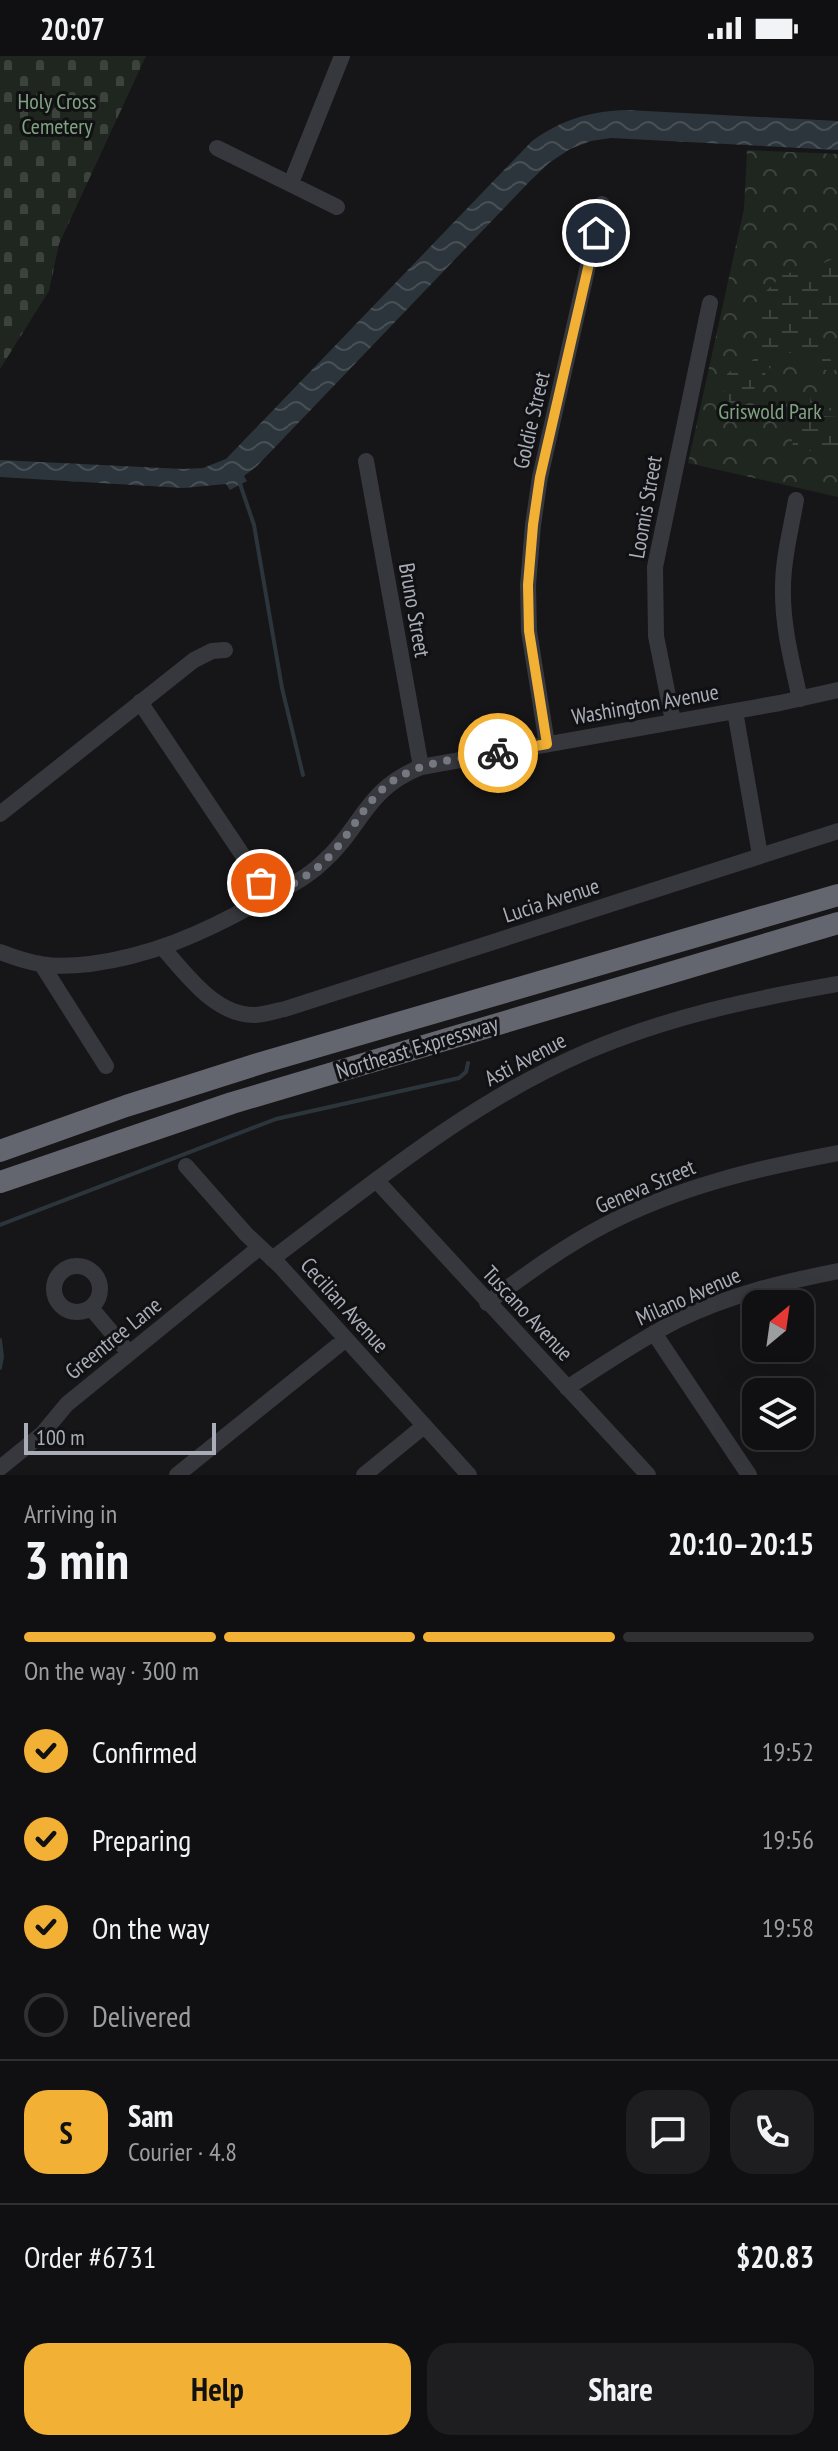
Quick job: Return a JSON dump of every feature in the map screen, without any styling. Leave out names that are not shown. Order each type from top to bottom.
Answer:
[{"type":"highway","name":"Northeast Expressway","points":[[0,1151],[261,1063],[838,895]]},
{"type":"highway","name":"Northeast Expressway","points":[[0,1182],[262,1094],[838,923]]},
{"type":"street","points":[[291,183],[342,56]]},
{"type":"street","points":[[217,148],[337,207]]},
{"type":"street","name":"Goldie Street","points":[[547,744],[529,631],[528,585],[533,525],[540,477],[602,204]]},
{"type":"street","name":"Loomis Street","points":[[673,721],[656,636],[655,567],[710,303]]},
{"type":"street","name":"Bruno Street","points":[[366,461],[421,767]]},
{"type":"street","points":[[796,500],[785,559],[783,600],[786,633],[800,699]]},
{"type":"street","points":[[0,814],[194,660],[212,651],[225,650]]},
{"type":"street","name":"Washington Avenue","points":[[0,952],[42,965],[70,966],[110,961],[163,948],[215,926],[292,885],[324,862],[383,788],[421,767],[838,690]]},
{"type":"street","points":[[140,702],[270,896]]},
{"type":"street","points":[[735,711],[760,855]]},
{"type":"street","name":"Lucia Avenue","points":[[163,948],[194,983],[217,1003],[236,1013],[255,1015],[838,831]]},
{"type":"street","points":[[42,965],[106,1066]]},
{"type":"street","name":"Asti Avenue","points":[[266,1253],[479,1109],[589,1051],[703,1012],[838,984]]},
{"type":"street","name":"Geneva Street","points":[[487,1303],[553,1256],[634,1211],[712,1182],[838,1153]]},
{"type":"street","name":"Cecilian Avenue","points":[[186,1166],[469,1475]]},
{"type":"street","name":"Tuscano Avenue","points":[[376,1180],[648,1475]]},
{"type":"street","name":"Greentree Lane","points":[[0,1468],[44,1432],[65,1405],[129,1353],[266,1253]]},
{"type":"street","name":"Milano Avenue","points":[[567,1388],[679,1319],[735,1296],[838,1271]]},
{"type":"street","points":[[91,1308],[129,1353]]},
{"type":"street","points":[[654,1333],[749,1475]]},
{"type":"street","points":[[177,1475],[346,1339]]},
{"type":"street","points":[[364,1475],[424,1426]]},
{"type":"green space","name":"Holy Cross Cemetery","points":[[0,56],[146,56],[59,244],[49,291],[0,369]]},
{"type":"green space","name":"Griswold Park","points":[[747,150],[838,154],[838,497],[688,463],[744,209]]},
{"type":"green space","points":[[838,256],[838,320],[835,313],[830,312],[822,318],[817,332],[822,347],[837,368],[828,370],[786,352],[779,356],[750,394],[747,403],[741,407],[729,404],[722,388],[724,380],[732,370],[753,360],[761,347],[761,296],[784,274],[816,267]]},
{"type":"green space","points":[[811,396],[838,396],[838,415],[810,402]]},
{"type":"green space","points":[[790,414],[838,417],[838,451],[818,453],[793,446]]},
{"type":"water","points":[[627,110],[838,121],[838,150],[611,138],[570,149],[530,181],[244,476],[247,481],[230,490],[226,484],[183,488],[0,477],[0,460],[183,469],[203,468],[226,459],[532,141],[576,118]]},
{"type":"waterway","points":[[239,481],[254,525],[282,688],[303,775]]},
{"type":"waterway","points":[[0,1225],[276,1119],[459,1078],[466,1072],[468,1063]]},
{"type":"waterway","points":[[0,1340],[0,1368]]},
{"type":"way so far","points":[[261,883],[270,896],[312,872],[336,849],[373,798],[399,777],[421,767],[498,753]]},
{"type":"route","points":[[498,753],[547,744],[529,631],[528,585],[533,525],[540,477],[596,233]]}]
